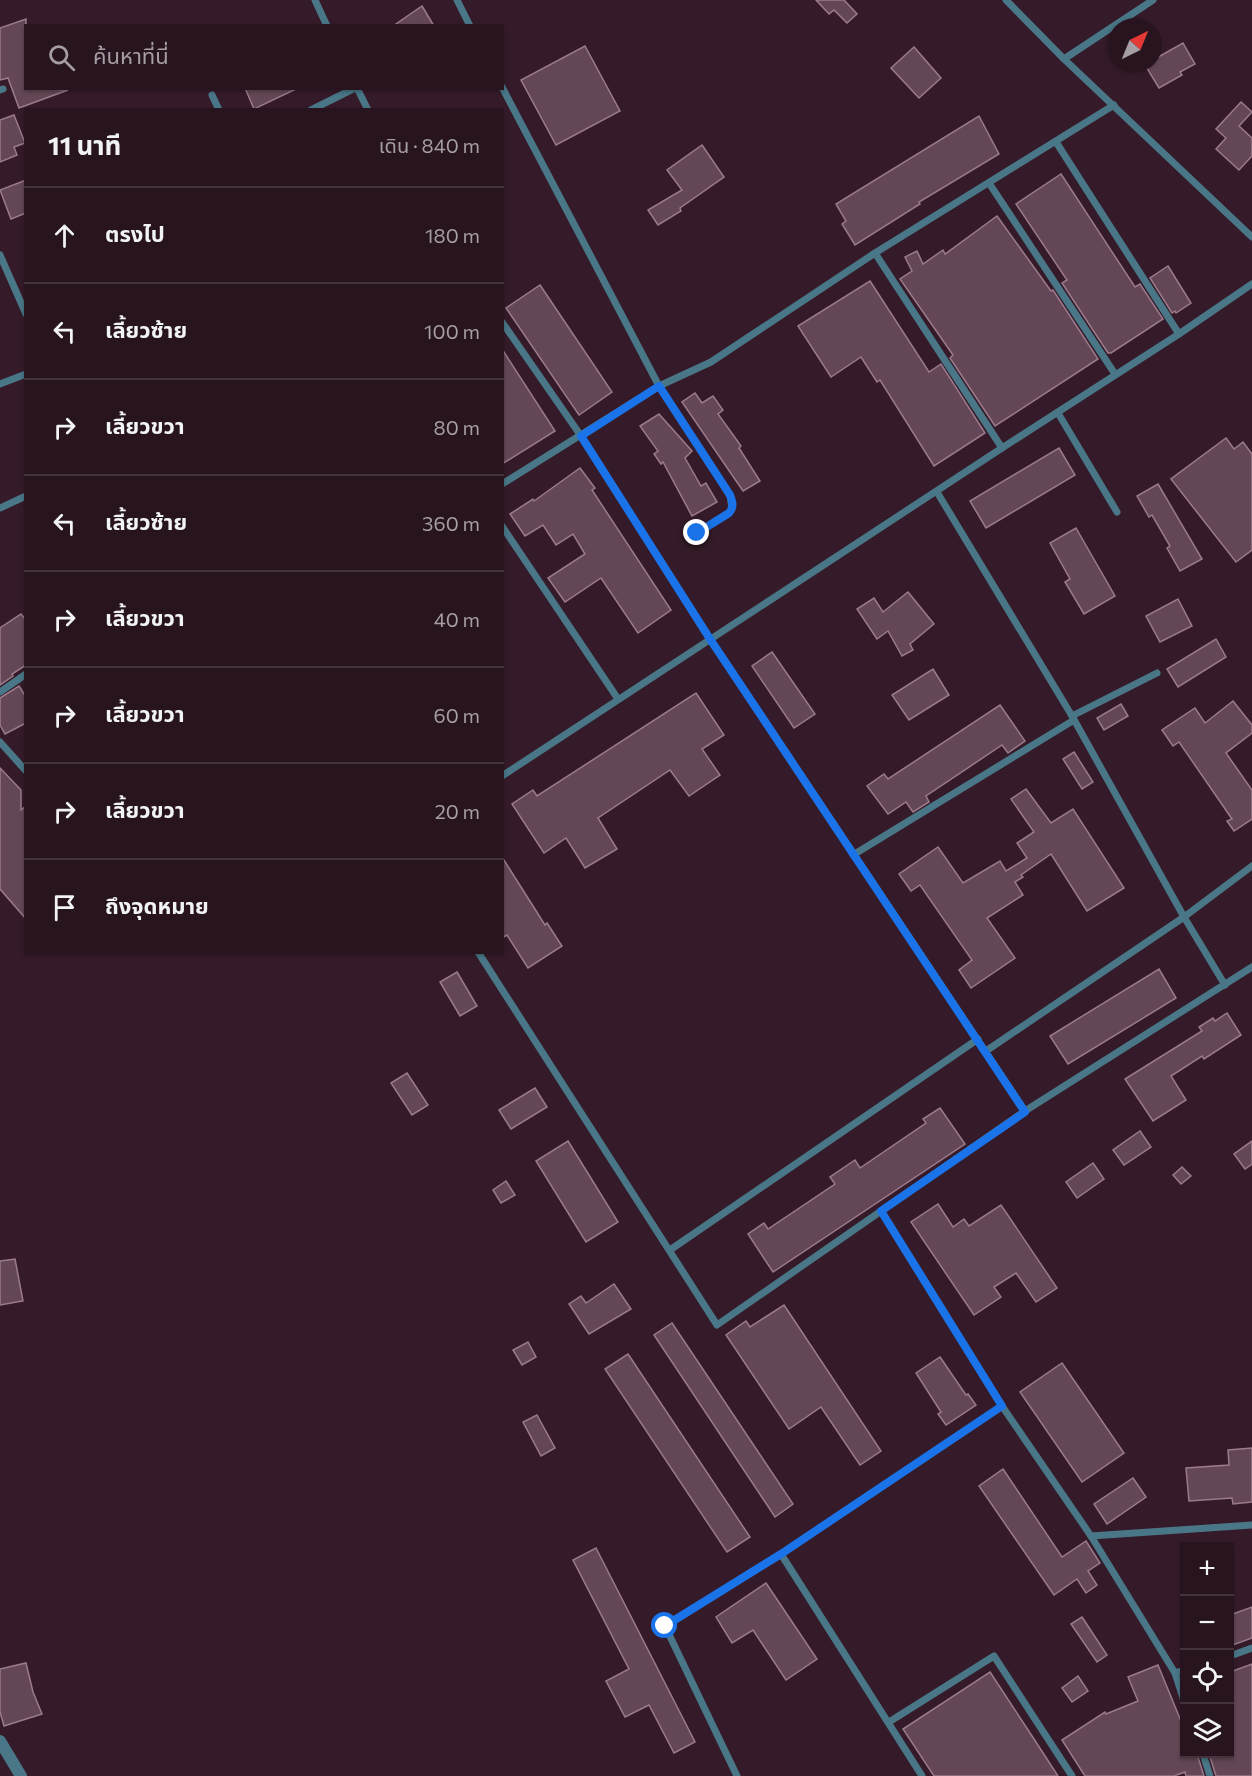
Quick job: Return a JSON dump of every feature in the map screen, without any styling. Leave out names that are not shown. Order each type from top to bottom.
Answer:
[{"type":"street","points":[[0,1741],[21,1776]]},
{"type":"lane","points":[[315,0],[326,24]]},
{"type":"lane","points":[[457,0],[469,24]]},
{"type":"lane","points":[[1006,0],[1252,237]]},
{"type":"lane","points":[[1065,59],[1153,0]]},
{"type":"lane","points":[[315,108],[352,90]]},
{"type":"lane","points":[[357,90],[367,108]]},
{"type":"lane","points":[[504,90],[659,386],[730,495],[733,502],[729,513],[697,533]]},
{"type":"lane","points":[[212,95],[218,108]]},
{"type":"lane","points":[[504,483],[659,386],[711,362],[875,254],[1114,105]]},
{"type":"lane","points":[[1056,142],[1179,334]]},
{"type":"lane","points":[[989,183],[1115,374]]},
{"type":"lane","points":[[875,254],[1002,448]]},
{"type":"lane","points":[[0,255],[24,309]]},
{"type":"lane","points":[[504,775],[1252,284]]},
{"type":"lane","points":[[504,325],[581,436],[710,639],[1025,1112]]},
{"type":"lane","points":[[0,384],[24,375]]},
{"type":"lane","points":[[1058,413],[1117,512]]},
{"type":"lane","points":[[937,492],[1073,718],[1184,918],[1225,985]]},
{"type":"lane","points":[[0,508],[24,497]]},
{"type":"lane","points":[[504,529],[618,699]]},
{"type":"lane","points":[[854,855],[1073,718],[1156,673]]},
{"type":"lane","points":[[0,692],[24,675]]},
{"type":"lane","points":[[0,742],[24,769]]},
{"type":"lane","points":[[986,1051],[1184,918],[1252,867]]},
{"type":"lane","points":[[479,954],[717,1324],[1025,1112],[1252,967]]},
{"type":"lane","points":[[670,1250],[978,1040]]},
{"type":"lane","points":[[881,1211],[1002,1406],[1091,1536],[1175,1673],[1180,1687]]},
{"type":"lane","points":[[737,1776],[665,1626],[781,1554],[1002,1406]]},
{"type":"lane","points":[[1091,1536],[1252,1525]]},
{"type":"lane","points":[[781,1554],[922,1776]]},
{"type":"lane","points":[[1234,1655],[1252,1648]]},
{"type":"lane","points":[[889,1722],[994,1656],[1072,1776]]},
{"type":"lane","points":[[1175,1673],[1180,1672]]},
{"type":"lane","points":[[1204,1758],[1210,1776]]},
{"type":"building","points":[[816,0],[844,0],[857,14],[847,23],[834,10],[829,14]]},
{"type":"building","points":[[422,6],[433,24],[396,24]]},
{"type":"building","points":[[26,19],[26,24],[24,24],[24,90],[68,90],[19,108],[8,78],[0,80],[0,28]]},
{"type":"building","points":[[1183,43],[1195,64],[1180,72],[1182,75],[1159,88],[1149,72],[1162,72],[1162,55]]},
{"type":"building","points":[[585,46],[620,111],[556,145],[521,80]]},
{"type":"building","points":[[914,47],[941,78],[919,98],[891,68]]},
{"type":"building","points":[[246,90],[294,90],[256,108],[254,108]]},
{"type":"building","points":[[1241,102],[1252,112],[1239,126],[1252,138],[1252,156],[1239,170],[1216,149],[1226,138],[1216,129]]},
{"type":"building","points":[[14,115],[24,143],[14,147],[17,155],[0,162],[0,120]]},
{"type":"building","points":[[979,116],[999,154],[919,202],[920,204],[855,245],[842,224],[846,221],[836,204]]},
{"type":"building","points":[[702,145],[724,177],[680,208],[681,211],[658,225],[648,210],[682,190],[667,170]]},
{"type":"building","points":[[1061,174],[1135,287],[1140,284],[1163,319],[1111,353],[1108,353],[1062,283],[1067,280],[1016,204]]},
{"type":"building","points":[[24,181],[24,214],[11,219],[0,190]]},
{"type":"building","points":[[997,216],[1051,291],[1053,290],[1098,359],[995,426],[950,358],[953,355],[900,279],[912,271],[905,257],[917,251],[923,264],[943,250],[945,254]]},
{"type":"building","points":[[1168,266],[1191,303],[1176,313],[1175,311],[1172,313],[1150,278]]},
{"type":"building","points":[[870,281],[929,372],[941,364],[985,433],[934,466],[880,380],[877,382],[861,357],[831,377],[798,326]]},
{"type":"building","points":[[540,285],[612,392],[579,415],[506,308]]},
{"type":"building","points":[[504,352],[555,431],[504,463]]},
{"type":"building","points":[[695,393],[702,403],[713,396],[723,410],[718,414],[741,446],[739,448],[760,481],[743,491],[682,402]]},
{"type":"building","points":[[659,414],[692,451],[685,458],[701,486],[706,483],[717,502],[692,516],[663,462],[661,464],[654,454],[658,451],[640,426]]},
{"type":"building","points":[[1226,438],[1234,449],[1243,442],[1252,454],[1252,550],[1236,562],[1171,479]]},
{"type":"building","points":[[1059,448],[1075,475],[986,528],[970,501]]},
{"type":"building","points":[[580,468],[595,488],[592,490],[671,610],[638,633],[601,578],[565,602],[548,578],[585,554],[573,534],[556,545],[543,525],[525,536],[510,514],[533,499],[534,501]]},
{"type":"building","points":[[1158,484],[1202,559],[1180,571],[1167,548],[1170,546],[1152,515],[1149,517],[1137,496]]},
{"type":"building","points":[[1076,528],[1115,596],[1084,614],[1065,582],[1070,579],[1050,543]]},
{"type":"building","points":[[908,592],[934,624],[910,644],[913,650],[902,656],[888,631],[877,639],[857,609],[874,598],[883,612]]},
{"type":"building","points":[[1178,599],[1192,626],[1160,642],[1146,616]]},
{"type":"building","points":[[21,614],[24,618],[24,666],[0,685],[0,628]]},
{"type":"building","points":[[1216,639],[1226,657],[1178,687],[1167,669]]},
{"type":"building","points":[[772,652],[815,714],[794,728],[752,666]]},
{"type":"building","points":[[933,669],[949,695],[909,720],[892,695]]},
{"type":"building","points":[[19,686],[24,694],[24,724],[5,734],[0,725],[0,698]]},
{"type":"building","points":[[696,693],[724,735],[702,749],[720,775],[689,796],[670,770],[598,818],[617,849],[585,868],[566,838],[544,853],[512,804],[533,790],[537,796]]},
{"type":"building","points":[[1233,701],[1252,725],[1252,733],[1226,753],[1252,790],[1252,819],[1234,831],[1227,821],[1232,819],[1179,742],[1173,746],[1162,730],[1195,708],[1205,723]]},
{"type":"building","points":[[1121,704],[1128,716],[1104,730],[1097,718]]},
{"type":"building","points":[[1000,705],[1025,741],[1008,753],[1002,745],[926,796],[929,802],[913,812],[906,802],[888,814],[867,786],[884,774],[888,779]]},
{"type":"building","points":[[1074,752],[1093,782],[1082,789],[1063,759]]},
{"type":"building","points":[[0,768],[21,790],[21,810],[24,808],[24,917],[0,889]]},
{"type":"building","points":[[1026,789],[1051,823],[1073,809],[1124,888],[1087,911],[1051,854],[1021,875],[1023,877],[1015,882],[1023,895],[987,918],[1015,958],[971,988],[959,970],[972,960],[920,885],[911,891],[899,874],[938,847],[963,883],[1000,861],[1006,871],[1027,858],[1017,843],[1034,832],[1011,799]]},
{"type":"building","points":[[504,860],[545,925],[547,923],[562,946],[528,968],[507,935],[504,937]]},
{"type":"building","points":[[1159,969],[1176,998],[1068,1064],[1050,1036]]},
{"type":"building","points":[[457,972],[477,1006],[460,1016],[440,982]]},
{"type":"building","points":[[1227,1013],[1241,1035],[1204,1059],[1202,1056],[1171,1076],[1186,1100],[1153,1121],[1125,1079],[1202,1031],[1199,1027]]},
{"type":"building","points":[[407,1073],[428,1105],[412,1115],[391,1083]]},
{"type":"building","points":[[535,1088],[547,1107],[511,1129],[499,1110]]},
{"type":"building","points":[[940,1108],[965,1144],[773,1272],[748,1234],[764,1223],[768,1229],[835,1184],[830,1177],[855,1160],[860,1168],[926,1123],[923,1119]]},
{"type":"building","points":[[1140,1131],[1151,1147],[1124,1165],[1113,1150]]},
{"type":"building","points":[[568,1141],[618,1222],[586,1242],[536,1161]]},
{"type":"building","points":[[1252,1141],[1252,1164],[1245,1169],[1234,1154]]},
{"type":"building","points":[[1093,1163],[1104,1179],[1077,1198],[1066,1182]]},
{"type":"building","points":[[1182,1167],[1191,1176],[1181,1184],[1173,1175]]},
{"type":"building","points":[[506,1181],[515,1195],[501,1203],[493,1190]]},
{"type":"building","points":[[938,1204],[953,1227],[964,1219],[969,1226],[1001,1205],[1057,1288],[1036,1302],[1016,1273],[994,1287],[1001,1297],[974,1315],[911,1222]]},
{"type":"building","points":[[15,1259],[23,1301],[0,1305],[0,1261]]},
{"type":"building","points":[[614,1284],[631,1309],[589,1334],[569,1304],[581,1296],[586,1303]]},
{"type":"building","points":[[784,1305],[881,1451],[860,1465],[821,1407],[789,1429],[726,1335],[746,1321],[750,1327]]},
{"type":"building","points":[[672,1323],[793,1504],[775,1517],[654,1335]]},
{"type":"building","points":[[528,1342],[536,1357],[522,1365],[513,1350]]},
{"type":"building","points":[[628,1354],[750,1537],[727,1552],[605,1369]]},
{"type":"building","points":[[940,1357],[966,1395],[968,1394],[976,1405],[946,1425],[938,1414],[941,1412],[916,1373]]},
{"type":"building","points":[[1062,1363],[1124,1453],[1082,1482],[1020,1392]]},
{"type":"building","points":[[537,1415],[555,1448],[541,1456],[523,1422]]},
{"type":"building","points":[[1252,1448],[1252,1502],[1233,1504],[1232,1498],[1189,1501],[1186,1468],[1229,1465],[1228,1450]]},
{"type":"building","points":[[1003,1469],[1062,1557],[1086,1541],[1100,1563],[1088,1571],[1097,1585],[1086,1593],[1077,1579],[1054,1595],[979,1486]]},
{"type":"building","points":[[1133,1478],[1146,1497],[1107,1524],[1094,1504]]},
{"type":"building","points":[[596,1548],[695,1742],[674,1753],[649,1705],[625,1717],[606,1681],[629,1669],[573,1560]]},
{"type":"building","points":[[766,1583],[817,1659],[786,1680],[753,1630],[732,1643],[716,1617]]},
{"type":"building","points":[[1252,1607],[1252,1638],[1234,1645],[1234,1614]]},
{"type":"building","points":[[1082,1617],[1107,1655],[1097,1662],[1071,1624]]},
{"type":"building","points":[[26,1663],[33,1692],[42,1714],[4,1726],[0,1712],[0,1669]]},
{"type":"building","points":[[1252,1664],[1252,1776],[1216,1776],[1210,1758],[1234,1758],[1234,1671]]},
{"type":"building","points":[[1158,1665],[1180,1719],[1180,1758],[1198,1758],[1204,1776],[1186,1776],[1185,1772],[1174,1776],[1085,1776],[1062,1740],[1105,1712],[1106,1714],[1138,1701],[1128,1677]]},
{"type":"building","points":[[990,1672],[1058,1776],[934,1776],[903,1729]]},
{"type":"building","points":[[1078,1676],[1088,1691],[1072,1702],[1062,1688]]},
{"type":"route","points":[[665,1626],[781,1554],[1002,1406],[881,1211],[1025,1112],[710,639],[581,436],[659,386],[733,502],[732,509],[721,520],[697,533]]}]
